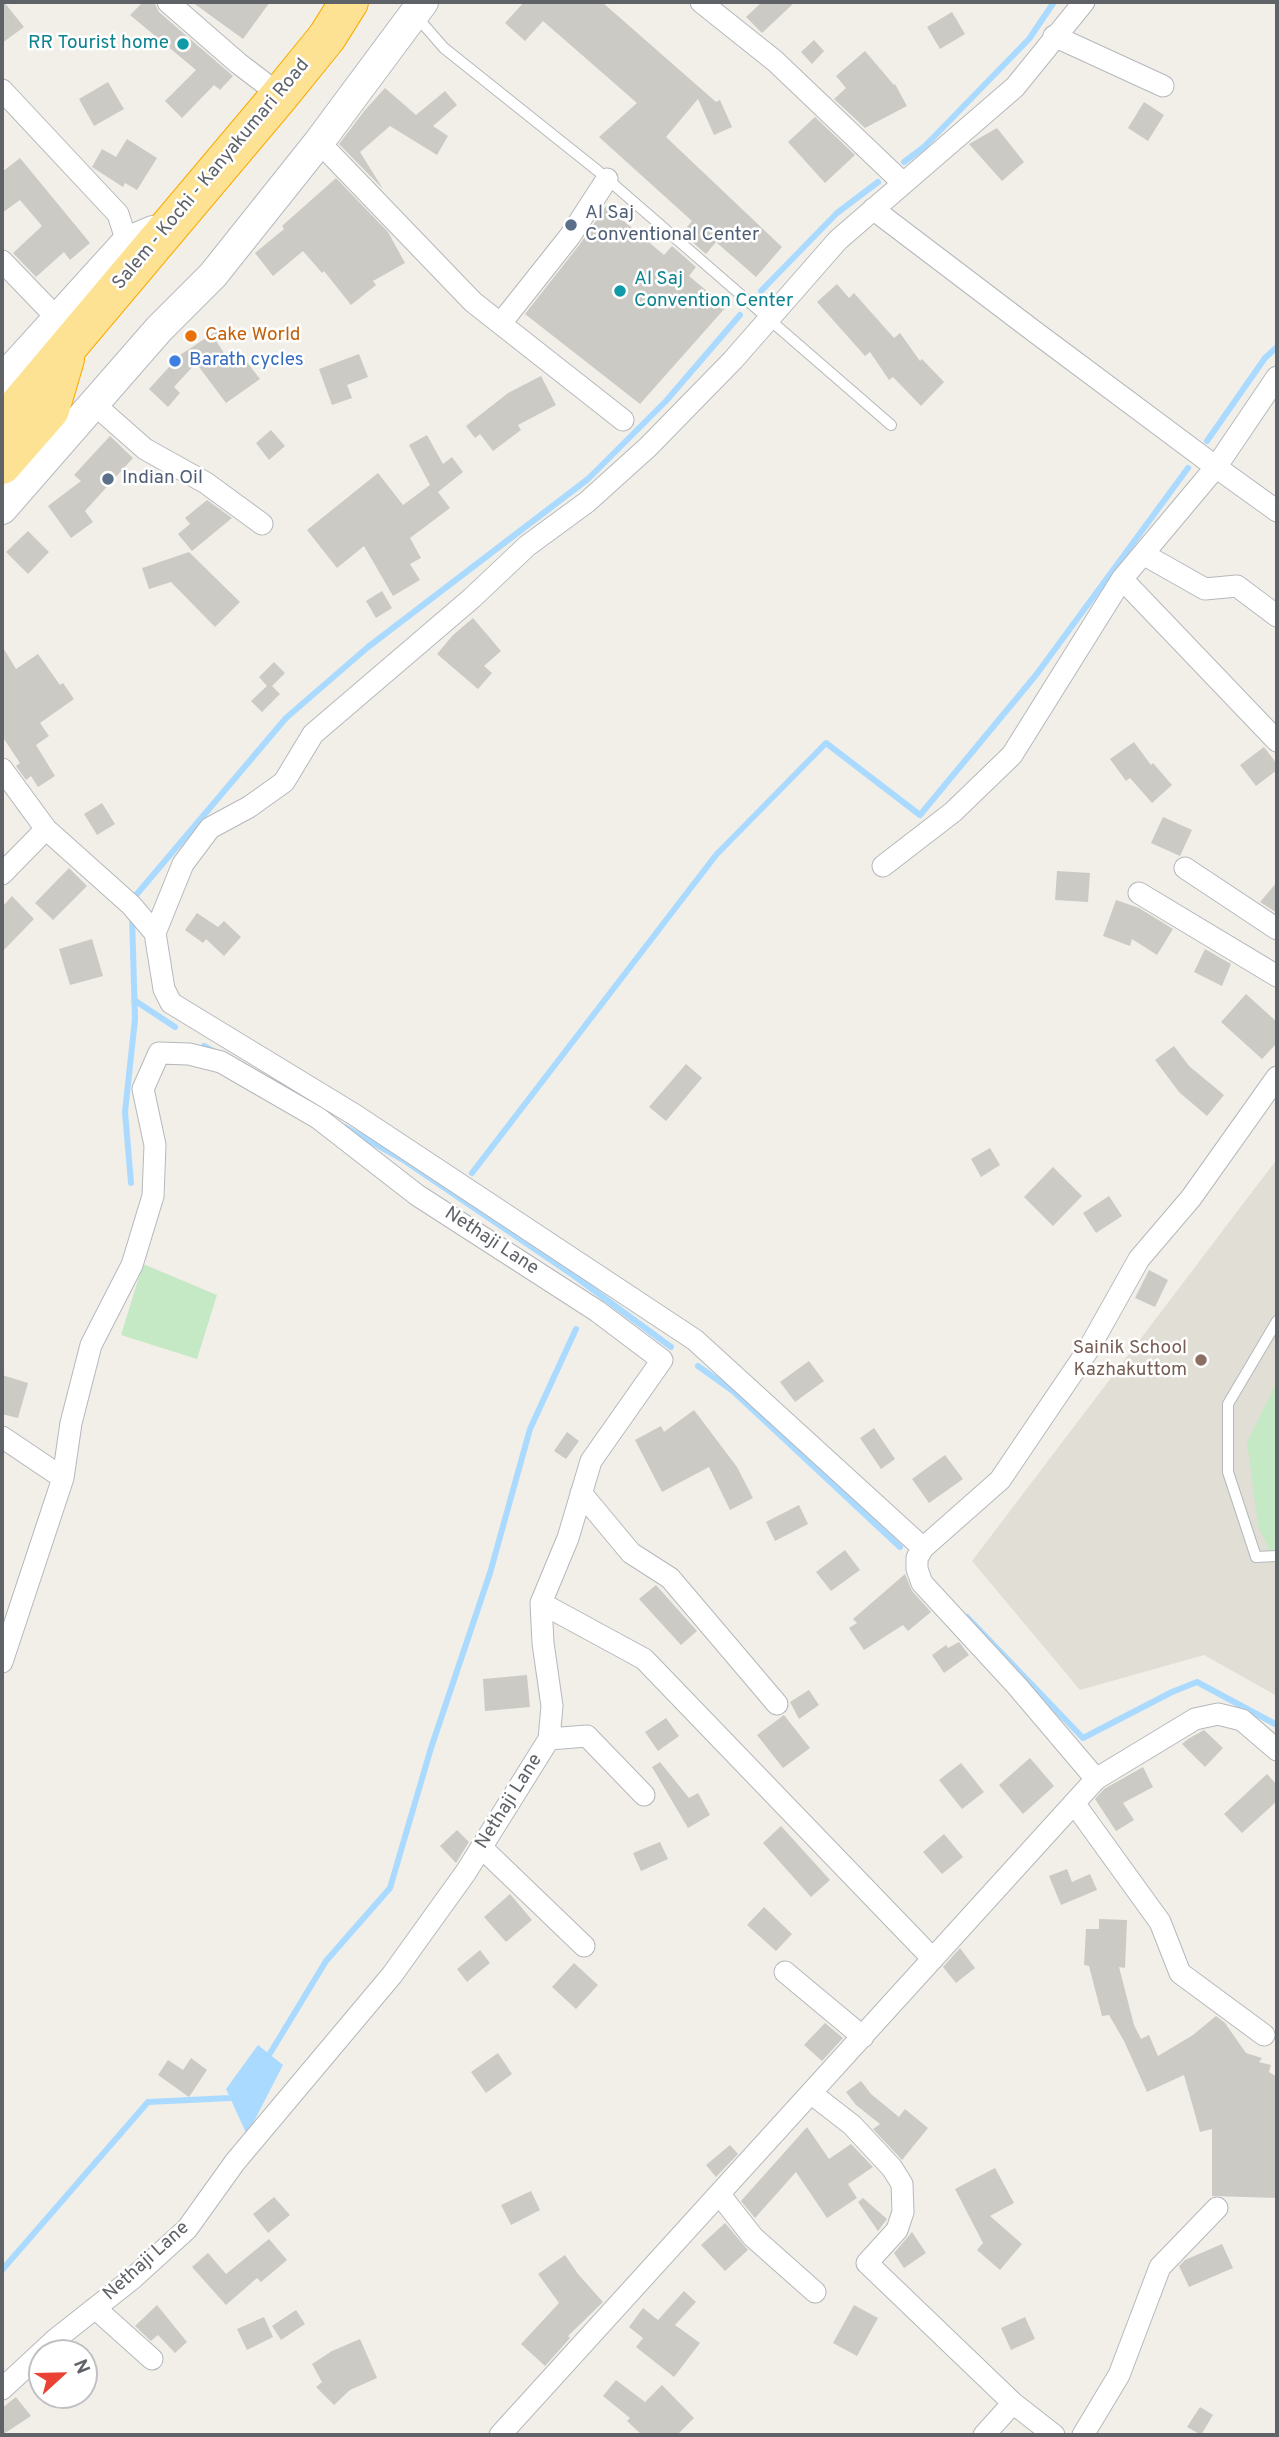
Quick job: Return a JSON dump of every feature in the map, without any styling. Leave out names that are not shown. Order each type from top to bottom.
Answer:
[{"type":"highway","name":"Salem - Kochi - Kanyakumari Road","points":[[9,401],[63,331],[166,230],[281,95],[327,37],[349,2]]},
{"type":"highway","name":"Salem - Kochi - Kanyakumari Road","points":[[2,465],[50,410],[63,331]]},
{"type":"street","points":[[169,2],[238,63],[281,95]]},
{"type":"street","points":[[701,2],[775,61],[903,183]]},
{"type":"street","points":[[923,1548],[695,1340],[355,1115],[171,1003],[164,989],[155,933],[183,864],[210,828],[249,807],[284,782],[313,734],[472,598],[527,546],[587,502],[639,456],[733,360],[838,240],[1014,87],[1084,2]]},
{"type":"street","points":[[2,509],[159,329],[213,275],[319,142],[418,8]]},
{"type":"street","points":[[1054,36],[1163,86]]},
{"type":"street","points":[[2,90],[118,214],[127,242]]},
{"type":"street","points":[[319,142],[473,302],[623,420]]},
{"type":"street","points":[[501,323],[570,236],[607,179]]},
{"type":"street","points":[[873,209],[1277,511]]},
{"type":"street","points":[[2,261],[63,331],[127,242],[153,231],[166,230]]},
{"type":"street","points":[[883,866],[954,812],[1012,755],[1122,579],[1216,467],[1277,377]]},
{"type":"street","points":[[94,404],[145,449],[206,483],[262,524]]},
{"type":"street","points":[[1143,554],[1205,589],[1237,586],[1277,616]]},
{"type":"street","points":[[1122,579],[1277,741]]},
{"type":"street","points":[[2,769],[46,829],[131,905],[155,933]]},
{"type":"street","points":[[2,874],[46,829]]},
{"type":"street","points":[[1185,868],[1277,929]]},
{"type":"street","points":[[1139,893],[1277,976]]},
{"type":"street","name":"Nethaji Lane","points":[[2,2389],[56,2339],[132,2279],[187,2229],[235,2162],[392,1975],[482,1848],[549,1739],[552,1706],[543,1643],[541,1603],[568,1538],[591,1461],[662,1360],[597,1311],[417,1195],[318,1118],[221,1062],[189,1054],[159,1052],[143,1089],[155,1145],[153,1196],[132,1265],[91,1345],[71,1423],[63,1478]]},
{"type":"street","points":[[1096,1779],[1017,1686],[922,1583],[917,1569],[917,1558],[923,1548],[1000,1480],[1088,1350],[1139,1259],[1191,1199],[1277,1077]]},
{"type":"street","points":[[2,1437],[63,1478],[2,1662]]},
{"type":"street","points":[[581,1493],[631,1553],[670,1578],[777,1704]]},
{"type":"street","points":[[541,1603],[644,1659],[933,1959]]},
{"type":"street","points":[[500,2435],[1096,1779],[1195,1719],[1218,1714],[1242,1720],[1277,1750]]},
{"type":"street","points":[[549,1739],[587,1736],[644,1794]]},
{"type":"street","points":[[1074,1803],[1160,1922],[1180,1973],[1264,2035]]},
{"type":"street","points":[[482,1848],[584,1946]]},
{"type":"street","points":[[785,1972],[863,2037]]},
{"type":"street","points":[[812,2094],[852,2125],[892,2168],[902,2184],[903,2212],[897,2230],[867,2263],[1013,2403],[1055,2435]]},
{"type":"street","points":[[720,2195],[753,2237],[815,2292]]},
{"type":"street","points":[[1083,2435],[1119,2375],[1160,2267],[1217,2208]]},
{"type":"street","points":[[95,2308],[152,2359]]},
{"type":"street","points":[[984,2435],[1013,2403]]},
{"type":"lane","points":[[418,8],[444,48],[607,179],[891,425]]},
{"type":"lane","points":[[1277,1321],[1227,1404],[1228,1472],[1256,1557],[1277,1556]]},
{"type":"shaded area","name":"Sainik School Kazhakuttom","points":[[1277,1159],[1277,1696],[1204,1655],[1080,1690],[972,1561]]},
{"type":"green space","points":[[143,1264],[217,1295],[197,1359],[121,1335]]},
{"type":"green space","points":[[1277,1382],[1277,1566],[1258,1526],[1247,1442]]},
{"type":"water","points":[[258,2045],[283,2065],[247,2135],[226,2089]]},
{"type":"building","points":[[2,2],[24,27],[2,43]]},
{"type":"building","name":"RR Tourist home","points":[[143,2],[154,2],[159,12],[233,76],[220,90],[214,85],[182,118],[165,101],[196,70],[130,15]]},
{"type":"building","points":[[192,2],[270,2],[243,39]]},
{"type":"building","name":"Al Saj Convention Center","points":[[524,2],[602,2],[716,102],[720,100],[732,127],[714,135],[698,99],[666,137],[782,247],[756,277],[716,242],[706,254],[682,233],[692,221],[599,137],[637,103],[543,21],[525,41],[505,23]]},
{"type":"building","points":[[762,2],[795,2],[762,33],[746,17]]},
{"type":"building","points":[[952,12],[965,34],[940,49],[927,27]]},
{"type":"building","points":[[814,40],[824,51],[812,64],[801,52]]},
{"type":"building","points":[[865,51],[895,84],[907,106],[865,128],[834,99],[846,88],[836,76]]},
{"type":"building","points":[[108,82],[124,109],[94,126],[79,99]]},
{"type":"building","points":[[385,88],[416,115],[445,91],[457,105],[433,126],[448,136],[437,155],[390,126],[360,152],[383,189],[339,144]]},
{"type":"building","points":[[1144,102],[1164,115],[1148,141],[1128,128]]},
{"type":"building","points":[[815,117],[855,155],[825,183],[788,142]]},
{"type":"building","points":[[997,128],[1024,162],[1002,181],[969,144]]},
{"type":"building","points":[[127,139],[157,158],[137,190],[125,183],[123,187],[92,167],[102,149],[116,157]]},
{"type":"building","points":[[20,158],[90,243],[70,260],[64,252],[36,277],[13,253],[42,226],[20,200],[2,213],[2,172]]},
{"type":"building","points":[[336,178],[388,232],[405,263],[373,281],[376,285],[351,305],[324,271],[322,273],[303,251],[273,276],[255,253]]},
{"type":"building","name":"Al Saj Convention Center","points":[[606,206],[664,255],[672,246],[696,267],[689,276],[726,307],[640,404],[525,314]]},
{"type":"building","points":[[837,284],[849,298],[854,293],[894,338],[900,333],[920,361],[922,359],[944,382],[921,406],[893,377],[889,380],[870,352],[865,356],[817,302]]},
{"type":"building","points":[[218,330],[222,335],[216,341],[232,365],[243,357],[260,379],[226,403],[196,363],[174,387],[180,393],[168,407],[149,389],[180,355]]},
{"type":"building","points":[[359,354],[368,377],[347,385],[352,398],[332,405],[319,369]]},
{"type":"building","points":[[541,376],[556,405],[518,425],[521,430],[493,451],[480,434],[475,438],[466,426],[508,393]]},
{"type":"building","points":[[271,430],[285,446],[269,460],[256,443]]},
{"type":"building","points":[[427,435],[443,464],[452,457],[463,472],[438,492],[450,508],[410,538],[421,558],[410,564],[420,580],[393,596],[364,546],[337,568],[307,530],[378,473],[403,505],[430,485],[409,445]]},
{"type":"building","points":[[110,436],[133,458],[85,511],[93,522],[71,538],[48,506],[81,481],[74,475]]},
{"type":"building","points":[[207,500],[232,518],[192,551],[178,534],[190,524],[185,518]]},
{"type":"building","points":[[28,531],[49,552],[28,574],[6,552]]},
{"type":"building","points":[[189,552],[240,602],[215,627],[171,582],[149,589],[142,568]]},
{"type":"building","points":[[382,591],[392,608],[376,618],[366,601]]},
{"type":"building","points":[[473,618],[501,651],[484,666],[492,673],[478,689],[437,654],[453,635]]},
{"type":"building","points":[[2,646],[16,669],[38,654],[60,685],[63,683],[74,699],[40,723],[49,736],[36,745],[55,776],[38,787],[31,776],[26,780],[16,766],[20,763],[2,736]]},
{"type":"building","points":[[274,662],[285,673],[272,686],[280,694],[262,712],[251,701],[267,686],[259,677]]},
{"type":"building","points":[[1134,742],[1151,765],[1153,763],[1172,785],[1152,803],[1130,778],[1126,781],[1110,759]]},
{"type":"building","points":[[1264,747],[1277,764],[1277,770],[1256,786],[1240,765]]},
{"type":"building","points":[[102,803],[115,824],[97,835],[84,814]]},
{"type":"building","points":[[1163,817],[1192,830],[1180,856],[1151,843]]},
{"type":"building","points":[[69,868],[87,886],[53,920],[35,903]]},
{"type":"building","points":[[1057,871],[1090,873],[1088,902],[1055,900]]},
{"type":"building","points":[[1277,882],[1277,913],[1260,902]]},
{"type":"building","points":[[12,896],[34,919],[2,952],[2,907]]},
{"type":"building","points":[[1116,900],[1139,908],[1173,929],[1157,955],[1132,939],[1130,946],[1103,936]]},
{"type":"building","points":[[197,913],[218,927],[224,921],[241,937],[224,956],[206,939],[203,943],[185,930]]},
{"type":"building","points":[[92,939],[103,976],[70,985],[59,949]]},
{"type":"building","points":[[1205,949],[1231,964],[1222,986],[1194,972]]},
{"type":"building","points":[[1246,994],[1277,1022],[1277,1043],[1262,1059],[1221,1022]]},
{"type":"building","points":[[1174,1046],[1189,1066],[1224,1095],[1207,1116],[1179,1092],[1155,1060]]},
{"type":"building","points":[[686,1064],[702,1078],[666,1121],[649,1107]]},
{"type":"building","points":[[990,1148],[1000,1165],[981,1177],[971,1159]]},
{"type":"building","points":[[1053,1167],[1082,1196],[1053,1226],[1024,1197]]},
{"type":"building","points":[[1109,1196],[1122,1216],[1096,1233],[1083,1213]]},
{"type":"building","points":[[1149,1270],[1168,1280],[1155,1307],[1135,1298]]},
{"type":"building","points":[[809,1361],[824,1381],[795,1402],[780,1382]]},
{"type":"building","points":[[2,1375],[28,1383],[18,1418],[2,1414]]},
{"type":"building","points":[[694,1410],[737,1467],[753,1498],[730,1510],[709,1467],[662,1492],[635,1440],[661,1426],[664,1432]]},
{"type":"building","points":[[874,1428],[895,1459],[881,1469],[860,1438]]},
{"type":"building","points":[[567,1432],[579,1441],[566,1459],[554,1451]]},
{"type":"building","points":[[945,1455],[963,1479],[929,1503],[912,1479]]},
{"type":"building","points":[[799,1505],[808,1524],[775,1541],[766,1522]]},
{"type":"building","points":[[845,1550],[860,1570],[831,1591],[816,1572]]},
{"type":"building","points":[[905,1574],[912,1591],[931,1612],[908,1631],[903,1625],[864,1650],[849,1628],[857,1623],[853,1619]]},
{"type":"building","points":[[656,1585],[697,1631],[681,1645],[639,1599]]},
{"type":"building","points":[[959,1642],[969,1655],[944,1673],[932,1655],[946,1645],[948,1648]]},
{"type":"building","points":[[527,1675],[530,1707],[485,1711],[483,1679]]},
{"type":"building","points":[[809,1690],[819,1705],[799,1719],[790,1702]]},
{"type":"building","points":[[784,1715],[810,1748],[783,1768],[757,1735]]},
{"type":"building","points":[[666,1718],[679,1736],[658,1751],[645,1732]]},
{"type":"building","points":[[1204,1730],[1223,1748],[1205,1767],[1182,1744]]},
{"type":"building","points":[[1030,1758],[1054,1786],[1023,1814],[999,1785]]},
{"type":"building","points":[[660,1762],[689,1798],[698,1793],[710,1815],[688,1828],[652,1767]]},
{"type":"building","points":[[961,1763],[984,1792],[962,1809],[939,1780]]},
{"type":"building","points":[[1143,1767],[1153,1787],[1123,1803],[1134,1820],[1116,1831],[1095,1799],[1104,1789]]},
{"type":"building","points":[[1267,1774],[1277,1785],[1277,1801],[1242,1833],[1224,1814]]},
{"type":"building","points":[[781,1826],[830,1880],[811,1897],[763,1843]]},
{"type":"building","points":[[457,1830],[469,1842],[456,1863],[440,1846]]},
{"type":"building","points":[[944,1834],[963,1857],[942,1874],[923,1852]]},
{"type":"building","points":[[660,1842],[668,1859],[641,1871],[633,1853]]},
{"type":"building","points":[[1067,1869],[1072,1882],[1090,1874],[1097,1890],[1061,1905],[1049,1876]]},
{"type":"building","points":[[510,1894],[532,1920],[506,1942],[484,1917]]},
{"type":"building","points":[[764,1907],[792,1934],[776,1951],[747,1925]]},
{"type":"building","points":[[1099,1919],[1127,1920],[1125,1968],[1119,1967],[1134,2025],[1141,2039],[1149,2035],[1158,2056],[1193,2035],[1216,2016],[1225,2023],[1246,2053],[1262,2058],[1259,2062],[1271,2065],[1269,2072],[1277,2077],[1277,2198],[1212,2196],[1212,2129],[1200,2132],[1184,2075],[1147,2092],[1109,2015],[1102,2016],[1089,1966],[1084,1965],[1086,1929],[1099,1929]]},
{"type":"building","points":[[960,1948],[975,1968],[956,1983],[943,1967]]},
{"type":"building","points":[[480,1950],[490,1963],[467,1982],[457,1969]]},
{"type":"building","points":[[574,1963],[598,1985],[576,2009],[552,1987]]},
{"type":"building","points":[[825,2023],[843,2038],[822,2061],[804,2045]]},
{"type":"building","points":[[498,2053],[512,2074],[486,2093],[471,2072]]},
{"type":"building","points":[[191,2058],[207,2070],[189,2097],[158,2075],[168,2060],[183,2070]]},
{"type":"building","points":[[861,2081],[871,2094],[899,2117],[905,2109],[928,2128],[902,2160],[873,2129],[880,2124],[856,2105],[846,2092]]},
{"type":"building","points":[[807,2127],[829,2159],[851,2144],[873,2167],[848,2184],[857,2198],[827,2218],[796,2172],[755,2218],[741,2201]]},
{"type":"building","points":[[730,2145],[738,2154],[716,2177],[706,2165]]},
{"type":"building","points":[[995,2168],[1014,2203],[990,2216],[1022,2244],[1000,2270],[977,2250],[983,2243],[955,2189]]},
{"type":"building","points":[[531,2191],[540,2210],[511,2225],[501,2205]]},
{"type":"building","points":[[274,2197],[290,2215],[268,2233],[253,2214]]},
{"type":"building","points":[[863,2198],[887,2219],[878,2231],[858,2202]]},
{"type":"building","points":[[725,2223],[748,2250],[725,2271],[701,2245]]},
{"type":"building","points":[[912,2232],[926,2253],[904,2268],[894,2253]]},
{"type":"building","points":[[269,2239],[287,2260],[261,2282],[257,2278],[226,2305],[192,2267],[208,2253],[226,2274]]},
{"type":"building","points":[[1222,2244],[1233,2268],[1189,2287],[1179,2266],[1185,2260]]},
{"type":"building","points":[[565,2255],[603,2302],[568,2336],[570,2338],[545,2366],[521,2344],[559,2303],[538,2274]]},
{"type":"building","points":[[684,2291],[696,2302],[675,2325],[700,2343],[674,2377],[636,2347],[643,2338],[629,2327],[643,2308],[658,2320]]},
{"type":"building","points":[[157,2305],[187,2342],[175,2353],[158,2335],[151,2341],[135,2326]]},
{"type":"building","points":[[854,2305],[878,2318],[857,2356],[833,2343]]},
{"type":"building","points":[[296,2310],[305,2324],[281,2340],[272,2326]]},
{"type":"building","points":[[264,2317],[273,2337],[247,2350],[237,2329]]},
{"type":"building","points":[[1025,2317],[1035,2339],[1011,2350],[1001,2328]]},
{"type":"building","points":[[360,2339],[377,2378],[350,2390],[334,2405],[316,2387],[322,2382],[312,2364],[332,2351]]},
{"type":"building","points":[[616,2380],[645,2402],[662,2385],[694,2418],[677,2435],[642,2435],[627,2421],[630,2418],[603,2396]]},
{"type":"building","points":[[16,2397],[31,2416],[2,2435],[2,2408]]},
{"type":"building","points":[[1200,2407],[1213,2415],[1201,2435],[1187,2427]]},
{"type":"waterway","points":[[904,162],[924,147],[1029,39],[1054,2]]},
{"type":"waterway","points":[[761,291],[837,213],[878,182]]},
{"type":"waterway","points":[[131,901],[286,718],[368,647],[588,479],[666,401],[740,315]]},
{"type":"waterway","points":[[1207,441],[1265,358],[1277,347]]},
{"type":"waterway","points":[[472,1173],[716,855],[826,743],[920,815],[1036,675],[1188,468]]},
{"type":"waterway","points":[[131,1183],[125,1112],[135,1019],[132,916]]},
{"type":"waterway","points":[[134,1000],[175,1027]]},
{"type":"waterway","points":[[204,1046],[215,1052]]},
{"type":"waterway","points":[[345,1127],[405,1161],[573,1275],[671,1347]]},
{"type":"waterway","points":[[266,2060],[326,1961],[390,1888],[431,1748],[490,1573],[530,1429],[576,1329]]},
{"type":"waterway","points":[[698,1366],[733,1391],[900,1547]]},
{"type":"waterway","points":[[967,1617],[1083,1738],[1197,1682],[1277,1725]]},
{"type":"waterway","points":[[2,2270],[148,2102],[230,2098],[236,2094]]},
{"type":"place","name":"RR Tourist home","points":[[183,44]]},
{"type":"place","name":"Al Saj Conventional Center","points":[[571,225]]},
{"type":"place","name":"Al Saj Convention Center","points":[[620,291]]},
{"type":"place","name":"Cake World","points":[[191,336]]},
{"type":"place","name":"Barath cycles","points":[[175,361]]},
{"type":"place","name":"Indian Oil","points":[[108,479]]},
{"type":"place","name":"Sainik School Kazhakuttom","points":[[1201,1360]]}]
